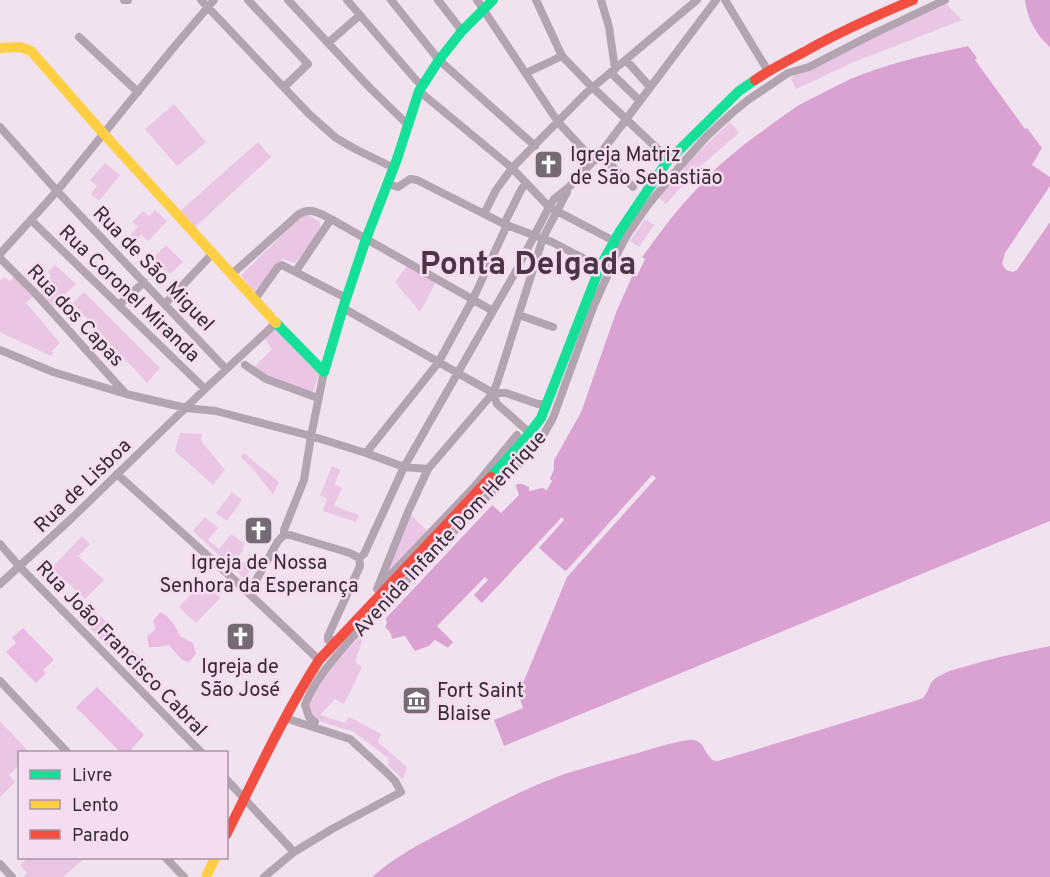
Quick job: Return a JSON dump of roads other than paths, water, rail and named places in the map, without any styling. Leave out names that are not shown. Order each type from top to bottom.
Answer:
[{"type":"main road","points":[[0,48],[22,46],[28,48],[276,323],[324,372],[344,303],[421,88],[480,4],[493,0]]},
{"type":"main road","name":"Avenida Infante Dom Henrique","points":[[323,664],[337,640],[468,493],[530,433],[541,418],[600,267],[614,241],[666,163],[739,91],[768,71],[831,37],[913,0]]},
{"type":"main road","points":[[228,831],[301,688],[323,664]]},
{"type":"main road","points":[[206,877],[215,859]]},
{"type":"street","points":[[201,0],[210,3],[309,114],[336,138],[394,168]]},
{"type":"street","points":[[248,0],[308,64],[284,87]]},
{"type":"street","points":[[288,0],[369,87],[408,125]]},
{"type":"street","points":[[347,0],[421,88],[512,168],[552,209],[614,241]]},
{"type":"street","points":[[391,0],[439,60],[535,146]]},
{"type":"street","points":[[438,0],[462,31]]},
{"type":"street","points":[[536,0],[562,56],[665,156]]},
{"type":"street","points":[[601,0],[609,27],[613,71],[640,101]]},
{"type":"street","points":[[484,214],[496,190],[512,168],[593,87],[697,0]]},
{"type":"street","points":[[359,558],[364,555],[404,467],[515,274],[534,236],[569,187],[627,120],[716,0]]},
{"type":"street","points":[[725,0],[768,71]]},
{"type":"street","name":"Avenida Infante Dom Henrique","points":[[323,664],[350,640],[542,437],[553,418],[594,305],[627,235],[648,205],[706,137],[740,107],[788,73],[809,67],[945,0]]},
{"type":"street","points":[[0,256],[57,191],[210,3]]},
{"type":"street","points":[[480,4],[558,122],[633,187]]},
{"type":"street","points":[[328,43],[360,15]]},
{"type":"street","points":[[78,37],[138,92]]},
{"type":"street","points":[[526,73],[562,56]]},
{"type":"street","points":[[626,60],[650,87]]},
{"type":"street","name":"Rua de São Miguel","points":[[0,127],[57,191],[226,369]]},
{"type":"street","points":[[388,184],[398,187],[410,178],[417,180],[505,225],[543,238],[600,267]]},
{"type":"street","points":[[366,453],[438,363],[472,299],[526,183]]},
{"type":"street","points":[[0,350],[53,372],[126,394],[186,408],[216,411],[311,436],[404,467],[428,469],[493,393],[552,209]]},
{"type":"street","points":[[232,274],[305,211],[315,211],[493,310]]},
{"type":"street","points":[[296,272],[331,219]]},
{"type":"street","name":"Rua Coronel Miranda","points":[[31,220],[205,389]]},
{"type":"street","points":[[165,304],[213,254]]},
{"type":"street","name":"Rua dos Capas","points":[[0,256],[126,394]]},
{"type":"street","points":[[255,299],[278,267],[282,265],[438,363],[493,393],[506,393],[538,404],[547,404]]},
{"type":"street","points":[[119,304],[144,282]]},
{"type":"street","points":[[519,315],[553,327]]},
{"type":"street","name":"Rua de Lisboa","points":[[0,584],[276,323]]},
{"type":"street","points":[[245,365],[266,379],[318,398]]},
{"type":"street","points":[[249,593],[278,541],[284,535],[304,480],[324,372]]},
{"type":"street","points":[[493,393],[497,404],[530,433]]},
{"type":"street","name":"Avenida Infante Dom Henrique","points":[[428,469],[377,589],[468,493],[518,435]]},
{"type":"street","points":[[117,474],[249,593],[323,664],[305,705],[309,717],[315,722],[313,727]]},
{"type":"street","points":[[284,535],[350,553],[359,558]]},
{"type":"street","name":"Rua João Francisco Cabral","points":[[0,544],[199,751]]},
{"type":"street","points":[[337,640],[330,641],[328,636],[360,566],[359,558]]},
{"type":"street","points":[[0,681],[65,751]]},
{"type":"street","points":[[264,877],[294,852],[401,792],[385,771],[350,739],[285,718]]},
{"type":"street","points":[[228,781],[294,852]]},
{"type":"street","points":[[167,859],[184,877]]},
{"type":"street","points":[[0,864],[12,877]]},
{"type":"place","name":"Igreja Matriz de São Sebastião","points":[[549,165]]},
{"type":"place","name":"Igreja de Nossa Senhora da Esperança","points":[[259,531]]},
{"type":"place","name":"Igreja de São José","points":[[240,636]]},
{"type":"place","name":"Fort Saint Blaise","points":[[416,701]]},
{"type":"district","name":"Ponta Delgada","points":[[528,263]]}]
